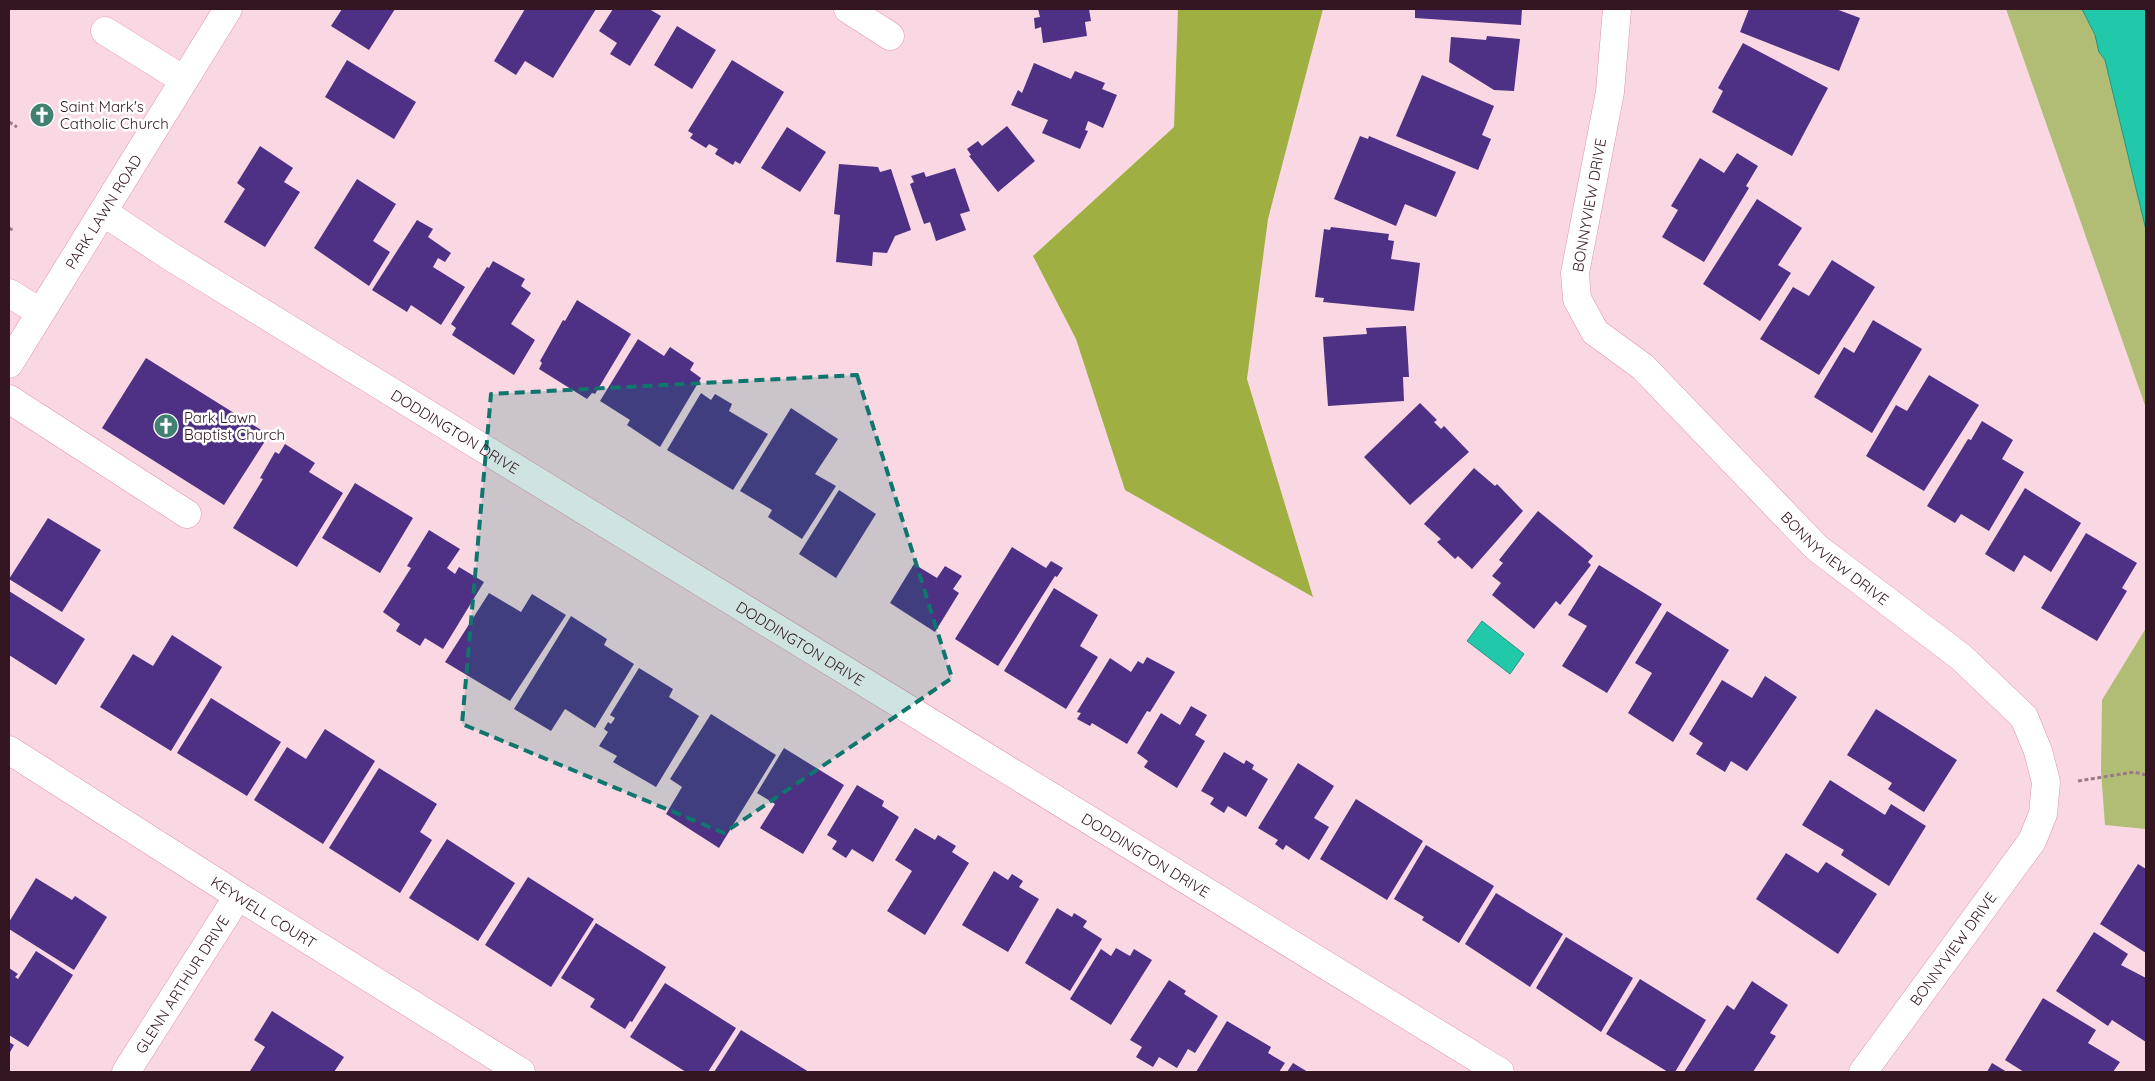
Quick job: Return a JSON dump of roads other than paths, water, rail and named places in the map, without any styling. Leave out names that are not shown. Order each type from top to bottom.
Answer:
[{"type":"street","name":"PARK LAWN ROAD","points":[[9,364],[228,9]]},
{"type":"street","points":[[848,9],[890,36]]},
{"type":"street","name":"BONNYVIEW DRIVE","points":[[1617,9],[1610,92],[1575,273],[1578,299],[1584,316],[1595,332],[1643,367],[1817,548],[1961,657],[2024,717],[2038,751],[2046,786],[2043,814],[2032,841],[1863,1072]]},
{"type":"street","points":[[105,31],[184,80]]},
{"type":"street","name":"DODDINGTON DRIVE","points":[[103,212],[194,270],[1500,1072]]},
{"type":"street","points":[[9,293],[40,312]]},
{"type":"street","points":[[9,399],[187,514]]},
{"type":"street","name":"KEYWELL COURT","points":[[9,750],[238,896],[521,1072]]},
{"type":"street","name":"GLENN ARTHUR DRIVE","points":[[126,1072],[238,896]]},
{"type":"place","name":"Saint Mark's Catholic Church","points":[[42,115]]},
{"type":"place","name":"Park Lawn Baptist Church","points":[[166,426]]}]
